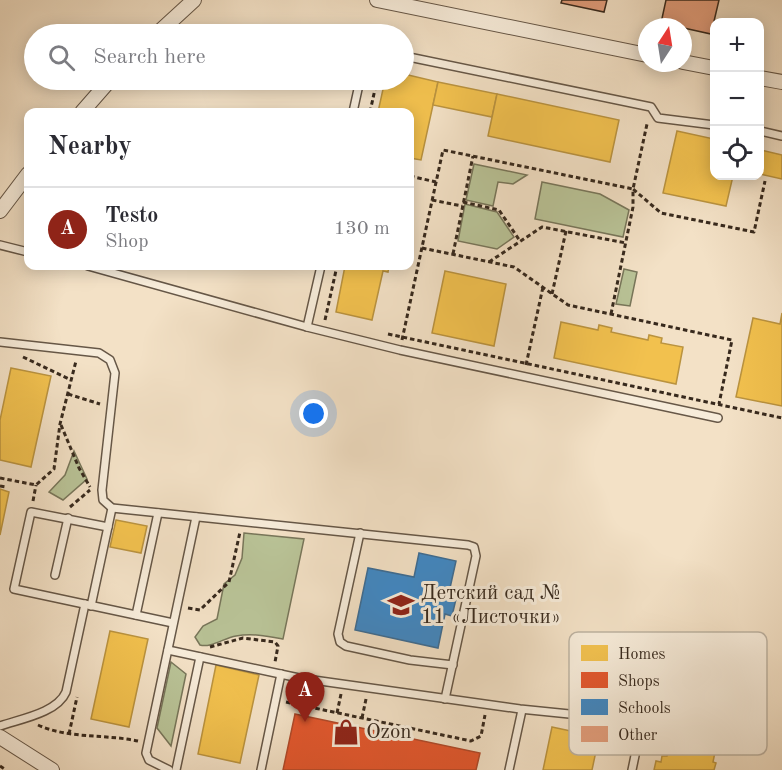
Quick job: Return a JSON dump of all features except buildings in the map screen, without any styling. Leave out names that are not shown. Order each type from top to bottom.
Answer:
[{"type":"street","points":[[168,24],[194,0]]},
{"type":"street","points":[[377,0],[638,53]]},
{"type":"street","points":[[692,64],[710,68]]},
{"type":"street","points":[[764,79],[782,82]]},
{"type":"street","points":[[86,108],[101,90]]},
{"type":"street","points":[[0,211],[24,179]]},
{"type":"street","points":[[0,736],[52,770]]},
{"type":"lane","points":[[414,58],[651,107],[658,118],[710,124]]},
{"type":"lane","points":[[354,108],[358,90]]},
{"type":"lane","points":[[764,132],[782,136]]},
{"type":"lane","points":[[0,245],[24,251]]},
{"type":"lane","points":[[102,270],[306,327],[400,350],[718,418]]},
{"type":"lane","points":[[306,327],[320,270]]},
{"type":"lane","points":[[0,342],[104,354],[113,364],[115,373],[102,490],[103,500],[112,508],[468,545],[475,549],[445,699]]},
{"type":"lane","points":[[0,726],[59,702],[68,683],[112,508]]},
{"type":"lane","points":[[108,527],[34,511],[30,514],[14,589],[173,623]]},
{"type":"lane","points":[[136,615],[158,513]]},
{"type":"lane","points":[[169,770],[147,757],[148,743],[196,516]]},
{"type":"lane","points":[[55,575],[68,518]]},
{"type":"lane","points":[[360,533],[338,634],[340,642],[346,646],[407,659],[453,665]]},
{"type":"lane","points":[[168,650],[281,674],[522,710],[569,715]]},
{"type":"lane","points":[[176,770],[200,657]]},
{"type":"lane","points":[[261,770],[281,674]]},
{"type":"lane","points":[[509,770],[522,710]]},
{"type":"lane","points":[[632,770],[635,755]]},
{"type":"path","points":[[371,108],[375,90]]},
{"type":"path","points":[[610,314],[626,243],[633,207],[633,189],[651,107]]},
{"type":"path","points":[[400,350],[443,150],[633,189],[662,213],[754,232],[765,181]]},
{"type":"path","points":[[452,255],[473,156]]},
{"type":"path","points":[[414,177],[436,182]]},
{"type":"path","points":[[432,200],[499,210],[520,241]]},
{"type":"path","points":[[489,262],[542,227],[626,243]]},
{"type":"path","points":[[552,294],[566,231]]},
{"type":"path","points":[[422,248],[514,267],[568,305],[732,340],[719,404]]},
{"type":"path","points":[[325,320],[336,270]]},
{"type":"path","points":[[523,376],[543,287]]},
{"type":"path","points":[[403,337],[782,418]]},
{"type":"path","points":[[0,478],[36,485],[43,482],[54,469],[60,424],[79,351]]},
{"type":"path","points":[[20,356],[72,380]]},
{"type":"path","points":[[68,394],[111,408]]},
{"type":"path","points":[[60,424],[79,468],[91,489],[103,500]]},
{"type":"path","points":[[0,486],[6,487]]},
{"type":"path","points":[[45,513],[71,506],[91,489]]},
{"type":"path","points":[[177,606],[200,610],[227,585],[243,521]]},
{"type":"path","points":[[200,657],[202,649],[229,641],[253,637],[265,639],[278,645],[272,672]]},
{"type":"path","points":[[68,683],[77,698],[69,734]]},
{"type":"path","points":[[337,713],[343,684]]},
{"type":"path","points":[[362,718],[369,688]]},
{"type":"path","points":[[276,700],[471,741],[481,736],[487,705]]},
{"type":"path","points":[[31,715],[34,723],[39,726],[69,734],[118,736],[148,743]]},
{"type":"path","points":[[0,766],[6,770]]},
{"type":"green space","points":[[474,164],[527,175],[513,184],[498,182],[493,206],[466,200]]},
{"type":"green space","points":[[542,182],[600,194],[629,210],[623,237],[535,219]]},
{"type":"green space","points":[[465,204],[497,212],[514,237],[497,249],[458,241]]},
{"type":"green space","points":[[624,269],[637,272],[630,306],[616,304]]},
{"type":"green space","points":[[74,451],[87,479],[63,500],[49,492],[65,475]]},
{"type":"green space","points":[[244,533],[304,539],[283,639],[242,635],[209,645],[200,645],[195,637],[203,626],[217,619],[224,584],[235,575],[242,558]]},
{"type":"green space","points":[[171,662],[186,674],[171,746],[157,728]]},
{"type":"place","name":"Детский сад № 11 «Листочки»","points":[[401,605]]},
{"type":"place","name":"Testo","points":[[305,722]]},
{"type":"place","name":"Ozon","points":[[346,732]]}]
